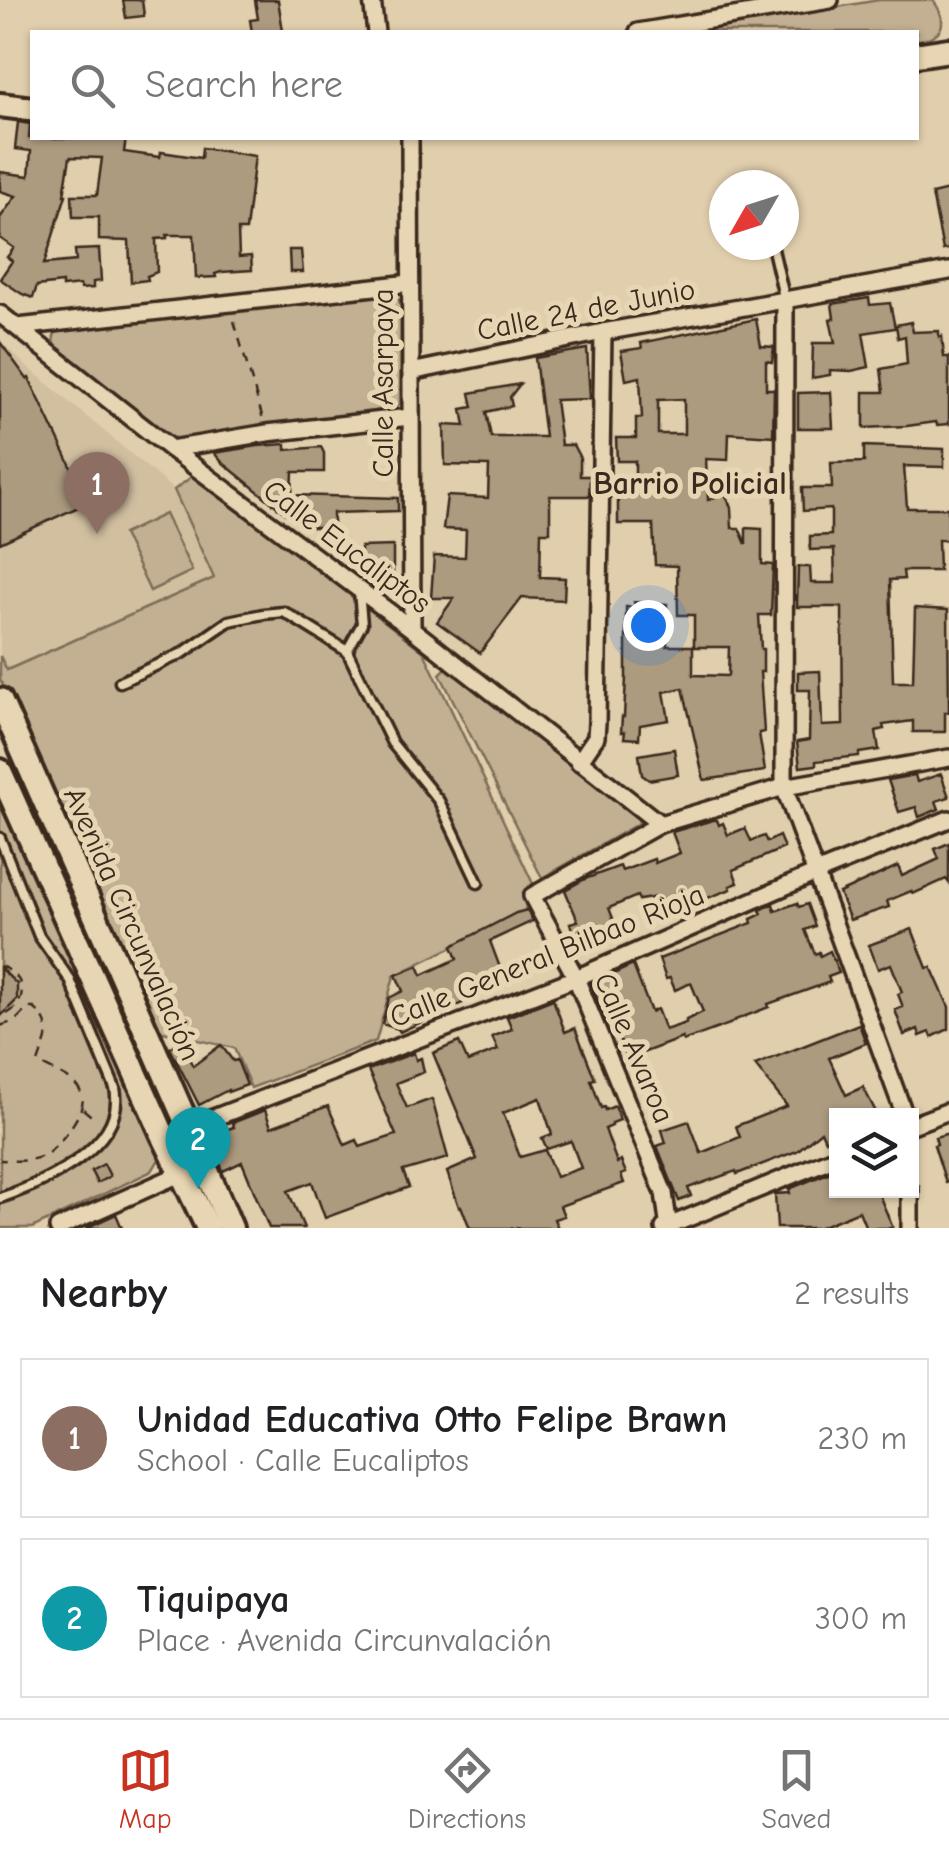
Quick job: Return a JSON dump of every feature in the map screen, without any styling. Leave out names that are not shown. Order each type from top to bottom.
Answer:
[{"type":"main road","points":[[919,55],[949,50]]},
{"type":"main road","points":[[0,105],[30,109]]},
{"type":"main road","name":"Avenida Circunvalación","points":[[0,700],[188,1126],[192,1168],[208,1228]]},
{"type":"main road","name":"Avenida Circunvalación","points":[[0,770],[164,1137],[192,1168],[230,1228]]},
{"type":"street","points":[[372,0],[376,30]]},
{"type":"street","points":[[650,30],[830,0]]},
{"type":"street","name":"Calle Asarpaya","points":[[410,140],[412,629]]},
{"type":"street","name":"Calle 24 de Junio","points":[[411,372],[603,332],[949,271]]},
{"type":"street","points":[[18,328],[410,283]]},
{"type":"street","points":[[785,302],[784,788],[902,1108]]},
{"type":"street","name":"Calle Eucaliptos","points":[[0,314],[660,824]]},
{"type":"street","points":[[579,762],[596,737],[597,724],[603,332]]},
{"type":"street","points":[[171,448],[410,417]]},
{"type":"street","points":[[660,824],[784,788],[949,758]]},
{"type":"street","name":"Calle General Bilbao Rioja","points":[[164,1137],[576,978],[949,819]]},
{"type":"street","name":"Calle Avaroa","points":[[660,824],[532,896],[576,978],[664,1193],[668,1227]]},
{"type":"street","points":[[919,1123],[949,1110]]},
{"type":"street","points":[[668,1227],[829,1159]]},
{"type":"street","points":[[58,1228],[192,1168]]},
{"type":"street","points":[[910,1198],[910,1228]]},
{"type":"lane","points":[[775,260],[785,302]]},
{"type":"lane","points":[[347,651],[362,624],[359,590]]},
{"type":"lane","points":[[120,682],[184,654],[230,621],[284,612],[347,651],[392,743],[439,801],[478,882]]},
{"type":"lane","points":[[0,838],[39,936],[70,980],[118,1100],[111,1124],[89,1150],[46,1180],[0,1198]]},
{"type":"path","points":[[232,314],[264,423]]},
{"type":"path","points":[[0,966],[19,979],[22,996],[14,1010],[0,1016]]},
{"type":"path","points":[[0,1026],[34,1008],[46,1023],[48,1034],[38,1063],[62,1074],[82,1094],[83,1101],[66,1134],[46,1154],[28,1160],[0,1160]]},
{"type":"shaded area","points":[[879,0],[933,0],[942,22],[933,36],[919,40],[919,30],[701,30]]},
{"type":"shaded area","points":[[386,295],[399,300],[401,305],[400,403],[396,408],[177,439],[53,341],[55,333],[64,329]]},
{"type":"shaded area","points":[[0,341],[174,490],[215,578],[7,671],[0,656]]},
{"type":"shaded area","points":[[195,474],[424,652],[534,886],[528,891],[525,911],[394,976],[376,1041],[251,1088],[234,1048],[158,1031],[0,679],[0,656],[7,670],[214,578],[174,490]]},
{"type":"shaded area","points":[[165,514],[192,571],[150,591],[123,534]]},
{"type":"shaded area","points":[[448,666],[638,816],[639,823],[542,878],[440,674]]},
{"type":"shaded area","points":[[0,795],[159,1144],[161,1156],[152,1171],[32,1228],[0,1228]]},
{"type":"building","points":[[123,0],[142,0],[144,16],[126,18]]},
{"type":"building","points":[[255,0],[278,0],[283,30],[252,30],[250,20],[258,19]]},
{"type":"building","points":[[18,122],[30,124],[30,140],[126,140],[124,152],[160,157],[161,152],[201,158],[202,148],[255,156],[246,230],[238,230],[239,257],[251,256],[252,270],[196,278],[194,235],[167,235],[156,239],[157,272],[147,276],[148,280],[131,282],[129,241],[99,240],[99,217],[73,217],[72,195],[97,195],[102,158],[70,157],[66,195],[44,264],[76,261],[75,250],[99,249],[101,281],[93,282],[93,288],[81,289],[80,285],[62,287],[62,283],[37,286],[33,298],[22,294],[0,279],[12,261],[7,257],[14,248],[0,238],[0,218],[16,196],[0,191],[0,172],[29,176],[31,151],[15,149]]},
{"type":"building","points":[[948,190],[949,249],[943,250],[932,194]]},
{"type":"building","points":[[289,250],[301,250],[303,272],[290,272]]},
{"type":"building","points":[[869,298],[870,305],[890,303],[895,328],[863,333],[869,367],[830,370],[830,375],[812,378],[813,343],[835,343],[830,319],[834,318],[832,304]]},
{"type":"building","points":[[756,319],[761,346],[774,347],[772,362],[766,361],[766,389],[774,389],[773,436],[729,433],[728,460],[706,459],[708,500],[725,493],[732,528],[739,528],[746,544],[746,528],[762,529],[762,564],[773,565],[771,615],[759,615],[764,732],[759,733],[765,771],[704,780],[683,688],[664,692],[669,720],[640,725],[639,739],[624,738],[625,732],[621,732],[626,607],[635,607],[634,602],[667,604],[667,646],[693,646],[693,675],[728,676],[729,647],[694,647],[694,615],[678,615],[677,566],[655,565],[653,524],[618,524],[618,495],[635,495],[635,461],[617,461],[616,438],[636,438],[636,418],[642,418],[640,377],[626,380],[621,351],[642,348],[641,343]],"holes":[[[684,399],[684,434],[658,434],[658,400]]]},
{"type":"building","points":[[911,322],[913,332],[939,331],[939,337],[942,336],[944,357],[949,357],[949,424],[864,428],[864,392],[884,392],[881,369],[907,364],[905,336],[898,338],[896,325]]},
{"type":"building","points":[[0,342],[29,378],[80,485],[75,487],[83,505],[0,543]]},
{"type":"building","points":[[587,349],[590,399],[555,400],[561,445],[573,445],[580,458],[580,476],[590,476],[589,496],[550,496],[550,532],[541,532],[540,577],[565,578],[564,600],[522,598],[480,653],[437,622],[454,598],[431,598],[434,556],[465,557],[466,530],[443,529],[447,496],[488,498],[489,466],[445,465],[444,425],[465,426],[462,409],[473,407],[470,393],[520,384],[510,397],[512,406],[486,412],[491,437],[545,437],[535,358]]},
{"type":"building","points":[[831,392],[833,428],[798,428],[798,393]]},
{"type":"building","points":[[286,444],[286,450],[321,447],[324,453],[324,472],[293,472],[292,495],[398,498],[398,511],[333,513],[333,540],[318,539],[318,527],[311,527],[311,513],[286,514],[214,453]]},
{"type":"building","points":[[864,446],[944,449],[944,467],[904,466],[907,508],[948,508],[948,540],[938,540],[939,571],[903,571],[904,579],[890,580],[893,682],[913,682],[915,608],[948,610],[949,712],[945,712],[945,732],[913,732],[913,721],[883,725],[884,729],[876,731],[879,750],[800,767],[797,742],[809,740],[810,690],[798,690],[798,672],[820,671],[822,726],[843,725],[842,607],[797,607],[798,567],[810,567],[811,583],[835,583],[834,549],[810,550],[810,536],[831,535],[831,509],[803,511],[802,488],[832,488],[831,463],[864,462]]},
{"type":"building","points":[[393,546],[393,583],[376,583],[361,573],[361,547]]},
{"type":"building","points":[[674,749],[678,775],[649,780],[642,775],[639,755]]},
{"type":"building","points":[[941,774],[949,797],[936,801],[939,809],[919,817],[916,807],[899,812],[888,780],[915,775],[917,782]]},
{"type":"building","points":[[713,820],[719,825],[723,823],[728,835],[745,828],[751,841],[764,836],[767,842],[779,836],[784,848],[733,870],[738,883],[731,889],[682,908],[679,901],[663,909],[658,897],[639,900],[637,896],[609,908],[617,929],[576,943],[570,923],[578,921],[565,890],[620,866],[622,871],[680,853],[672,832]]},
{"type":"building","points":[[949,843],[949,883],[946,879],[913,894],[911,891],[887,901],[889,907],[850,920],[839,893],[898,866],[902,876],[939,859],[935,849]]},
{"type":"building","points":[[797,903],[799,907],[807,904],[815,926],[805,930],[815,954],[830,951],[839,973],[828,977],[830,982],[768,1004],[769,1007],[730,1024],[627,1059],[612,1020],[607,1022],[591,984],[633,965],[651,1012],[657,1009],[665,1030],[686,1023],[703,1012],[691,983],[675,990],[659,959],[752,923],[751,919],[762,914],[760,910],[773,904],[775,911]]},
{"type":"building","points":[[527,910],[533,921],[490,941],[505,981],[469,995],[471,999],[400,1032],[382,1024],[389,998],[403,991],[396,975],[418,966],[422,975],[457,959],[452,946]]},
{"type":"building","points":[[912,929],[927,968],[931,967],[949,1007],[949,1029],[932,1037],[930,1032],[920,1036],[918,1029],[904,1035],[895,1010],[903,1007],[898,994],[902,992],[891,964],[878,969],[869,945]]},
{"type":"building","points":[[0,968],[17,984],[17,1000],[0,1017]]},
{"type":"building","points":[[553,999],[565,1032],[575,1028],[595,1079],[591,1080],[601,1108],[615,1106],[620,1120],[605,1129],[617,1163],[621,1161],[626,1173],[621,1175],[624,1183],[560,1206],[564,1216],[554,1219],[558,1228],[470,1228],[447,1172],[477,1159],[433,1053],[459,1042],[468,1062],[498,1050],[492,1037],[512,1029],[507,1017]],"holes":[[[540,1098],[552,1134],[542,1138],[547,1149],[571,1141],[581,1168],[556,1177],[545,1150],[520,1157],[503,1113]]]},
{"type":"building","points":[[859,1024],[866,1043],[829,1058],[846,1095],[863,1087],[874,1108],[829,1108],[829,1138],[825,1140],[821,1131],[797,1151],[688,1188],[691,1196],[679,1201],[657,1146],[666,1143],[662,1130],[689,1121],[701,1153],[740,1137],[736,1126],[787,1106],[755,1065]]},
{"type":"building","points":[[180,1042],[193,1066],[221,1045],[233,1061],[237,1060],[247,1085],[199,1105],[170,1048]]},
{"type":"building","points":[[414,1053],[416,1060],[421,1058],[424,1072],[396,1083],[407,1108],[432,1099],[448,1158],[403,1171],[409,1187],[325,1218],[312,1182],[288,1191],[304,1228],[269,1228],[242,1162],[223,1171],[211,1141],[234,1127],[232,1123],[265,1110],[271,1127],[328,1106],[345,1145],[357,1140],[360,1147],[396,1135],[368,1070]]},
{"type":"building","points":[[949,1133],[946,1183],[934,1145],[935,1137]]},
{"type":"building","points":[[104,1164],[110,1176],[97,1183],[91,1171]]},
{"type":"building","points":[[829,1173],[829,1198],[880,1198],[893,1228],[866,1228],[859,1211],[818,1228],[777,1228],[775,1194],[790,1193],[789,1189]]},
{"type":"building","points":[[116,1214],[122,1228],[86,1228]]},
{"type":"place","name":"Unidad Educativa Otto Felipe Brawn","points":[[97,534]]},
{"type":"place","name":"Tiquipaya","points":[[198,1189]]},
{"type":"district","name":"Barrio Policial","points":[[690,483]]}]
